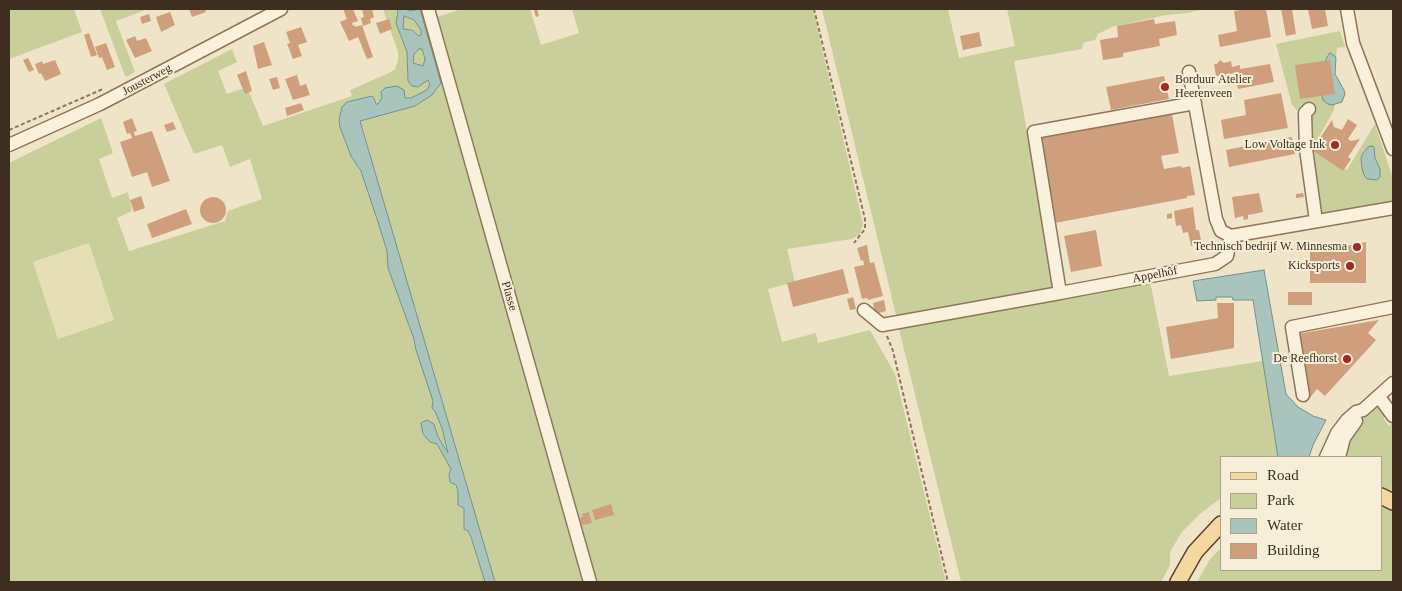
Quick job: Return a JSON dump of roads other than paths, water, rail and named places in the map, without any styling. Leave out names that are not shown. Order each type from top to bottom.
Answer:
[{"type":"main road","points":[[1178,582],[1195,552],[1220,525]]},
{"type":"street","name":"Jousterweg","points":[[9,145],[124,92],[281,9]]},
{"type":"street","name":"Plasse","points":[[428,9],[590,582]]},
{"type":"street","points":[[1347,9],[1353,43],[1393,150]]},
{"type":"street","points":[[1190,72],[1216,219],[1221,231],[1231,236],[1393,208]]},
{"type":"street","points":[[1060,293],[1034,132],[1195,103]]},
{"type":"street","points":[[1309,109],[1305,113],[1306,149],[1316,221]]},
{"type":"street","name":"Appelhôf","points":[[864,310],[882,325],[1215,264],[1227,256],[1231,236]]},
{"type":"street","points":[[1303,396],[1292,327],[1393,307]]},
{"type":"street","points":[[1326,456],[1337,433],[1347,420],[1379,398],[1393,383]]},
{"type":"street","points":[[1379,398],[1393,416]]},
{"type":"street","points":[[1339,456],[1344,438],[1360,417],[1362,410]]},
{"type":"water","points":[[396,9],[410,11],[420,9],[441,83],[432,95],[415,106],[360,121],[495,582],[485,582],[471,537],[468,531],[464,529],[464,508],[458,505],[456,485],[450,482],[449,474],[451,469],[437,444],[430,442],[423,434],[421,423],[427,420],[434,424],[438,437],[448,453],[442,428],[432,408],[433,401],[414,339],[388,268],[387,251],[378,222],[361,171],[351,156],[340,127],[339,120],[342,107],[347,102],[372,96],[376,104],[378,104],[382,98],[381,92],[385,88],[397,86],[404,90],[405,98],[411,98],[427,90],[430,85],[428,80],[418,87],[412,86],[408,81],[407,52],[396,23],[398,11]],"holes":[[[404,16],[414,20],[421,30],[421,35],[419,36],[412,30],[403,29]],[[419,49],[422,49],[425,59],[423,66],[413,63],[414,54]]]},
{"type":"water","points":[[1330,53],[1336,57],[1335,74],[1345,94],[1342,102],[1332,105],[1323,100],[1321,93],[1324,65]]},
{"type":"water","points":[[1368,147],[1374,147],[1375,158],[1380,169],[1380,177],[1377,180],[1367,179],[1362,168],[1361,158],[1363,153]]},
{"type":"water","points":[[1264,270],[1286,394],[1298,407],[1313,416],[1326,420],[1309,456],[1278,456],[1253,300],[1233,300],[1232,297],[1216,297],[1216,300],[1197,301],[1193,281]]},
{"type":"place","name":"Borduur Atelier Heerenveen","points":[[1165,87]]},
{"type":"place","name":"Low Voltage Ink","points":[[1335,145]]},
{"type":"place","name":"Technisch bedrijf W. Minnesma","points":[[1357,247]]},
{"type":"place","name":"Kicksports","points":[[1350,266]]},
{"type":"place","name":"De Reefhorst","points":[[1347,359]]}]
